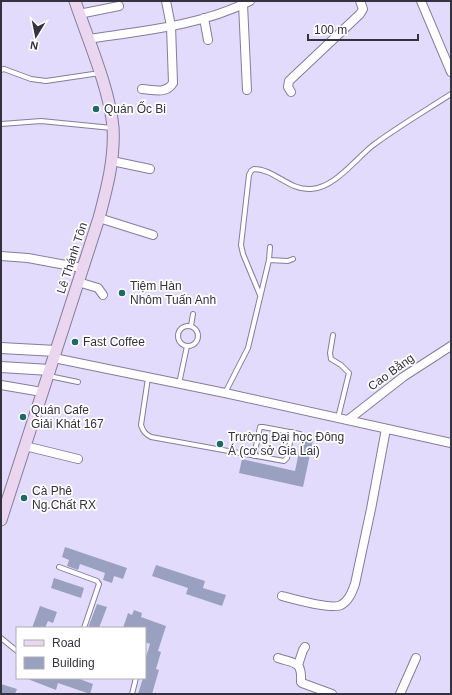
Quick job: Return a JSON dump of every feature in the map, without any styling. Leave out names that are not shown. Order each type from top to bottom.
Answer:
[{"type":"main road","name":"Lê Thánh Tôn","points":[[1,520],[3,506],[25,446],[99,218],[112,161],[113,128],[110,108],[100,73],[75,1]]},
{"type":"street","points":[[142,89],[166,90],[170,88],[173,83],[171,26],[166,1]]},
{"type":"street","points":[[291,92],[288,87],[289,81],[360,14],[363,9],[360,1]]},
{"type":"street","points":[[421,1],[451,72]]},
{"type":"street","points":[[88,39],[171,26],[204,18],[247,3],[247,90]]},
{"type":"street","points":[[79,14],[119,6]]},
{"type":"street","points":[[204,18],[208,40]]},
{"type":"street","points":[[112,161],[150,169]]},
{"type":"street","points":[[99,218],[152,235]]},
{"type":"street","points":[[1,256],[28,258],[82,268]]},
{"type":"street","points":[[78,282],[98,288],[103,295]]},
{"type":"street","name":"Cao Bằng","points":[[348,420],[403,377],[451,346]]},
{"type":"street","points":[[1,348],[55,354],[148,378],[225,393],[451,443]]},
{"type":"street","points":[[1,367],[48,373]]},
{"type":"street","points":[[1,385],[42,392]]},
{"type":"street","points":[[282,596],[337,607],[346,602],[351,596],[370,517],[386,429]]},
{"type":"street","points":[[25,446],[78,459]]},
{"type":"street","points":[[298,665],[305,647]]},
{"type":"street","points":[[278,658],[298,665],[302,670],[302,683],[332,694]]},
{"type":"street","points":[[400,694],[416,658]]},
{"type":"lane","points":[[1,70],[4,69],[31,79],[46,82],[100,73]]},
{"type":"lane","points":[[260,295],[243,254],[241,245],[245,197],[251,171],[254,169],[262,170],[301,188],[309,190],[322,187],[337,177],[372,146],[451,94]]},
{"type":"lane","points":[[1,124],[41,121],[113,128]]},
{"type":"lane","points":[[225,393],[248,348],[269,260],[270,247]]},
{"type":"lane","points":[[269,260],[288,261],[293,259]]},
{"type":"lane","points":[[190,326],[193,314]]},
{"type":"lane","points":[[190,326],[197,330],[198,338],[194,344],[186,346],[180,341],[178,334],[183,327],[190,326]]},
{"type":"lane","points":[[333,335],[330,353],[331,359],[342,365],[348,373],[338,418]]},
{"type":"lane","points":[[179,384],[186,346]]},
{"type":"lane","points":[[48,373],[78,382]]},
{"type":"lane","points":[[148,378],[141,425],[142,430],[151,437],[284,461],[286,460],[292,432]]},
{"type":"lane","points":[[254,456],[260,427],[300,434]]},
{"type":"lane","points":[[59,567],[97,581],[99,584],[84,627]]},
{"type":"lane","points":[[1,638],[16,650]]},
{"type":"lane","points":[[132,694],[136,679]]},
{"type":"building","points":[[303,433],[314,436],[303,487],[239,473],[242,459],[295,471]]},
{"type":"building","points":[[65,547],[127,568],[123,579],[114,576],[112,583],[103,580],[105,573],[80,564],[78,570],[67,566],[69,560],[62,557]]},
{"type":"building","points":[[156,565],[205,581],[203,588],[226,595],[222,606],[186,594],[188,588],[152,576]]},
{"type":"building","points":[[54,578],[84,588],[81,598],[51,588]]},
{"type":"building","points":[[97,604],[107,607],[99,627],[88,627]]},
{"type":"building","points":[[40,606],[57,612],[53,623],[48,621],[45,627],[32,627]]},
{"type":"building","points":[[134,610],[142,613],[141,617],[166,626],[158,651],[161,652],[156,669],[159,670],[152,694],[138,694],[143,679],[146,679],[146,657],[150,644],[146,642],[146,627],[123,627],[128,613],[132,615]]},
{"type":"building","points":[[28,679],[80,679],[93,684],[90,694],[58,683],[56,690]]},
{"type":"building","points":[[1,684],[17,689],[15,694],[1,694]]},
{"type":"place","name":"Quán Ốc Bi","points":[[96,109]]},
{"type":"place","name":"Tiệm Hàn Nhôm Tuấn Anh","points":[[122,293]]},
{"type":"place","name":"Fast Coffee","points":[[75,342]]},
{"type":"place","name":"Quán Cafe Giải Khát 167","points":[[23,417]]},
{"type":"place","name":"Trường Đại học Đông Á (cơ sở Gia Lai)","points":[[220,444]]},
{"type":"place","name":"Cà Phê Ng.Chất RX","points":[[24,498]]}]
